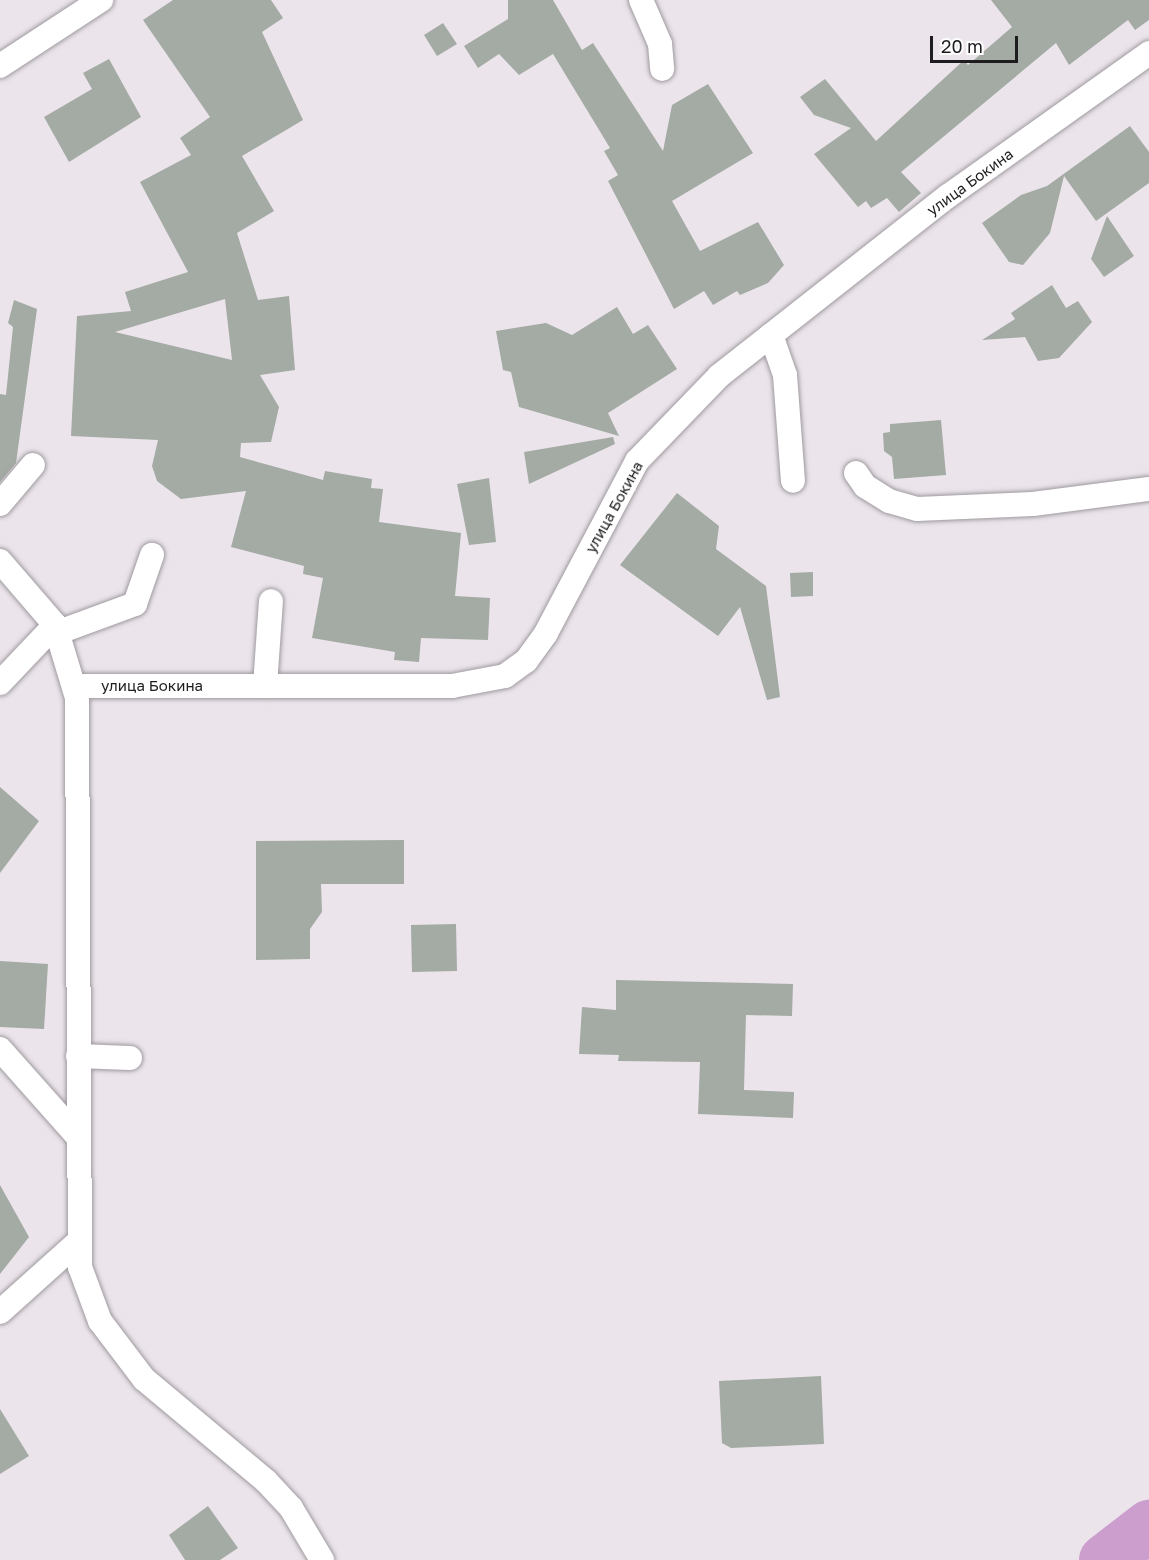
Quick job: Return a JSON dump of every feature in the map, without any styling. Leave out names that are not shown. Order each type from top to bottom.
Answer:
[{"type":"street","points":[[0,66],[100,0]]},
{"type":"street","points":[[642,0],[660,44],[662,69]]},
{"type":"street","name":"улица Бокина","points":[[75,686],[452,686],[505,676],[526,661],[546,633],[638,461],[719,376],[948,196],[1149,53]]},
{"type":"street","points":[[771,335],[785,375],[793,481]]},
{"type":"street","points":[[0,504],[33,465]]},
{"type":"street","points":[[856,473],[865,486],[889,501],[917,509],[1033,504],[1149,489]]},
{"type":"street","points":[[0,683],[57,628],[135,604],[152,555]]},
{"type":"street","points":[[0,561],[57,628],[75,686],[78,1242],[87,1288],[119,1348],[178,1411],[266,1481],[291,1508],[322,1560]]},
{"type":"street","points":[[265,686],[271,601]]},
{"type":"street","points":[[0,1049],[78,1137]]},
{"type":"street","points":[[78,1056],[130,1058]]},
{"type":"street","points":[[0,1312],[78,1242]]},
{"type":"shaded area","points":[[1149,1498],[1149,1560],[1083,1560]]},
{"type":"building","points":[[173,0],[271,0],[283,18],[262,32],[303,120],[242,156],[274,211],[237,233],[258,300],[289,296],[295,370],[260,375],[279,407],[271,442],[241,443],[240,457],[323,480],[325,471],[372,479],[371,488],[383,489],[379,522],[461,533],[455,596],[490,598],[488,640],[421,638],[419,662],[394,660],[395,652],[312,638],[323,578],[303,574],[304,566],[231,547],[246,491],[181,499],[157,481],[152,466],[158,440],[71,436],[77,316],[131,311],[125,292],[188,272],[140,182],[191,155],[180,138],[210,117],[143,20]],"holes":[[[225,299],[232,360],[115,332]]]},
{"type":"building","points":[[508,0],[553,0],[582,50],[593,43],[663,151],[672,105],[708,84],[753,153],[672,201],[700,251],[758,222],[784,265],[768,283],[740,295],[737,291],[713,305],[704,291],[674,309],[608,181],[618,175],[604,151],[610,148],[553,54],[519,75],[499,54],[478,68],[464,46],[508,19]]},
{"type":"building","points":[[991,0],[1149,0],[1149,20],[1135,30],[1128,20],[1069,65],[1056,43],[901,172],[921,193],[899,212],[887,198],[871,208],[866,201],[858,207],[814,154],[851,128],[814,115],[800,97],[825,79],[876,141],[964,60],[968,65],[1012,27]]},
{"type":"building","points":[[443,23],[457,44],[437,56],[424,35]]},
{"type":"building","points":[[109,59],[141,117],[69,162],[44,117],[92,89],[83,73]]},
{"type":"building","points":[[1130,126],[1149,152],[1149,183],[1096,221],[1064,176],[1050,233],[1023,265],[1009,262],[982,223],[1021,195],[1047,186]]},
{"type":"building","points":[[1107,216],[1134,256],[1104,277],[1091,259]]},
{"type":"building","points":[[1052,285],[1066,308],[1078,301],[1092,322],[1059,358],[1038,361],[1025,337],[982,340],[1015,319],[1011,313]]},
{"type":"building","points":[[14,300],[37,309],[16,463],[0,482],[0,394],[6,395],[13,327],[8,323]]},
{"type":"building","points":[[617,307],[633,334],[648,325],[677,369],[608,413],[619,436],[519,407],[511,372],[503,370],[496,331],[546,323],[572,335]]},
{"type":"building","points":[[941,420],[946,475],[894,479],[892,457],[884,451],[883,433],[890,432],[890,424]]},
{"type":"building","points":[[613,437],[615,444],[529,484],[524,452]]},
{"type":"building","points":[[489,478],[496,542],[469,545],[457,484]]},
{"type":"building","points":[[677,493],[719,526],[716,549],[766,586],[780,697],[767,700],[740,607],[718,636],[620,565]]},
{"type":"building","points":[[813,572],[813,596],[791,597],[790,573]]},
{"type":"building","points":[[0,787],[39,821],[0,873]]},
{"type":"building","points":[[404,840],[404,884],[321,884],[322,912],[310,929],[310,959],[256,960],[256,841]]},
{"type":"building","points":[[456,924],[457,971],[412,972],[411,925]]},
{"type":"building","points":[[0,961],[48,964],[44,1029],[0,1027]]},
{"type":"building","points":[[616,980],[793,984],[792,1016],[746,1015],[744,1090],[794,1092],[793,1118],[698,1114],[700,1062],[618,1061],[619,1055],[579,1054],[582,1007],[616,1010]]},
{"type":"building","points":[[0,1185],[29,1237],[0,1274]]},
{"type":"building","points":[[821,1376],[824,1444],[731,1448],[722,1443],[719,1381]]},
{"type":"building","points":[[0,1409],[29,1456],[0,1474]]},
{"type":"building","points":[[208,1506],[238,1548],[220,1560],[185,1560],[169,1535]]},
{"type":"waterway","points":[[1105,1560],[1149,1526]]}]
